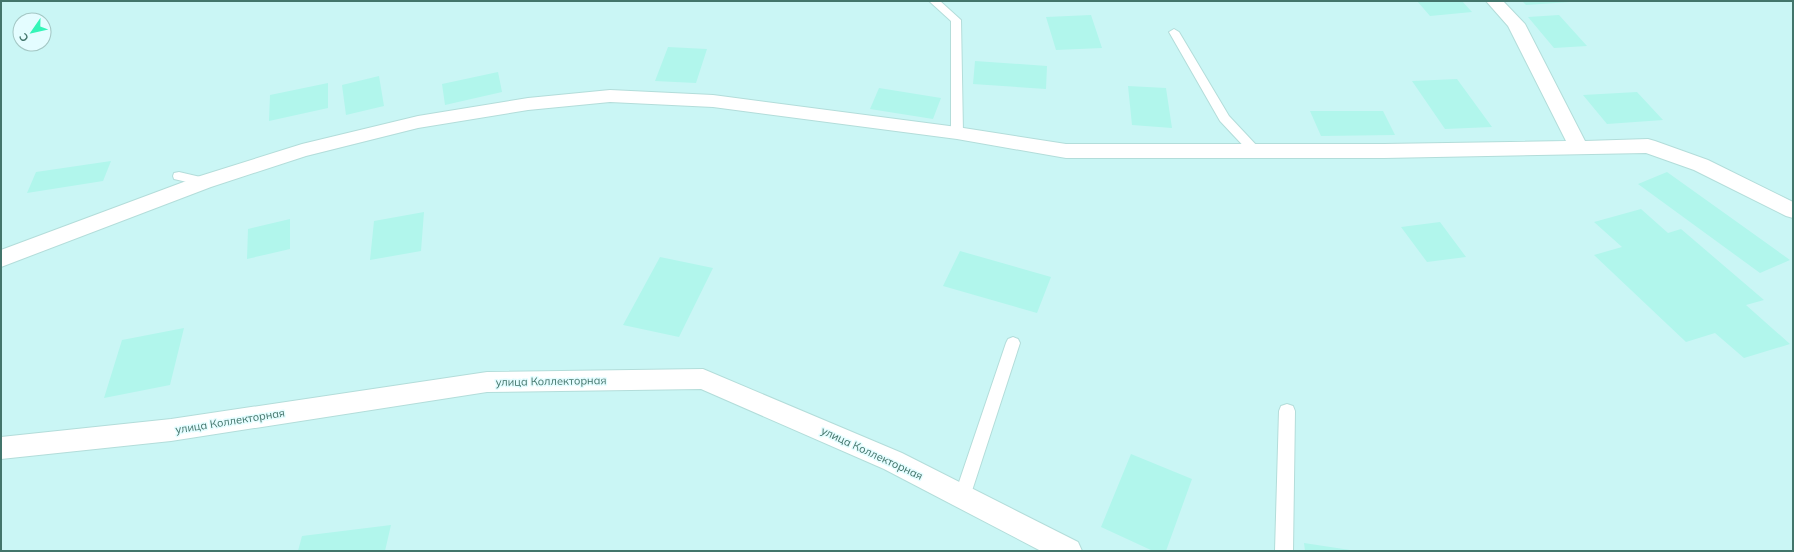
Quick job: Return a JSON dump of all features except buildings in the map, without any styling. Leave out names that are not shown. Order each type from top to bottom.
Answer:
[{"type":"street","points":[[1494,1],[1516,24],[1579,147]]},
{"type":"street","points":[[1,259],[204,182],[302,151],[418,122],[528,104],[610,96],[713,101],[957,133],[1066,151],[1384,151],[1648,146],[1701,165],[1793,211]]},
{"type":"street","name":"улица Коллекторная","points":[[1,448],[171,430],[487,382],[703,379],[893,461],[1068,551]]},
{"type":"lane","points":[[934,1],[956,20],[957,133]]},
{"type":"lane","points":[[1174,32],[1224,118],[1255,151]]},
{"type":"lane","points":[[179,176],[204,182]]},
{"type":"lane","points":[[962,497],[1013,343]]},
{"type":"lane","points":[[1284,551],[1287,411]]},
{"type":"shaded area","points":[[1,1],[1793,1],[1793,551],[1,551]]}]
